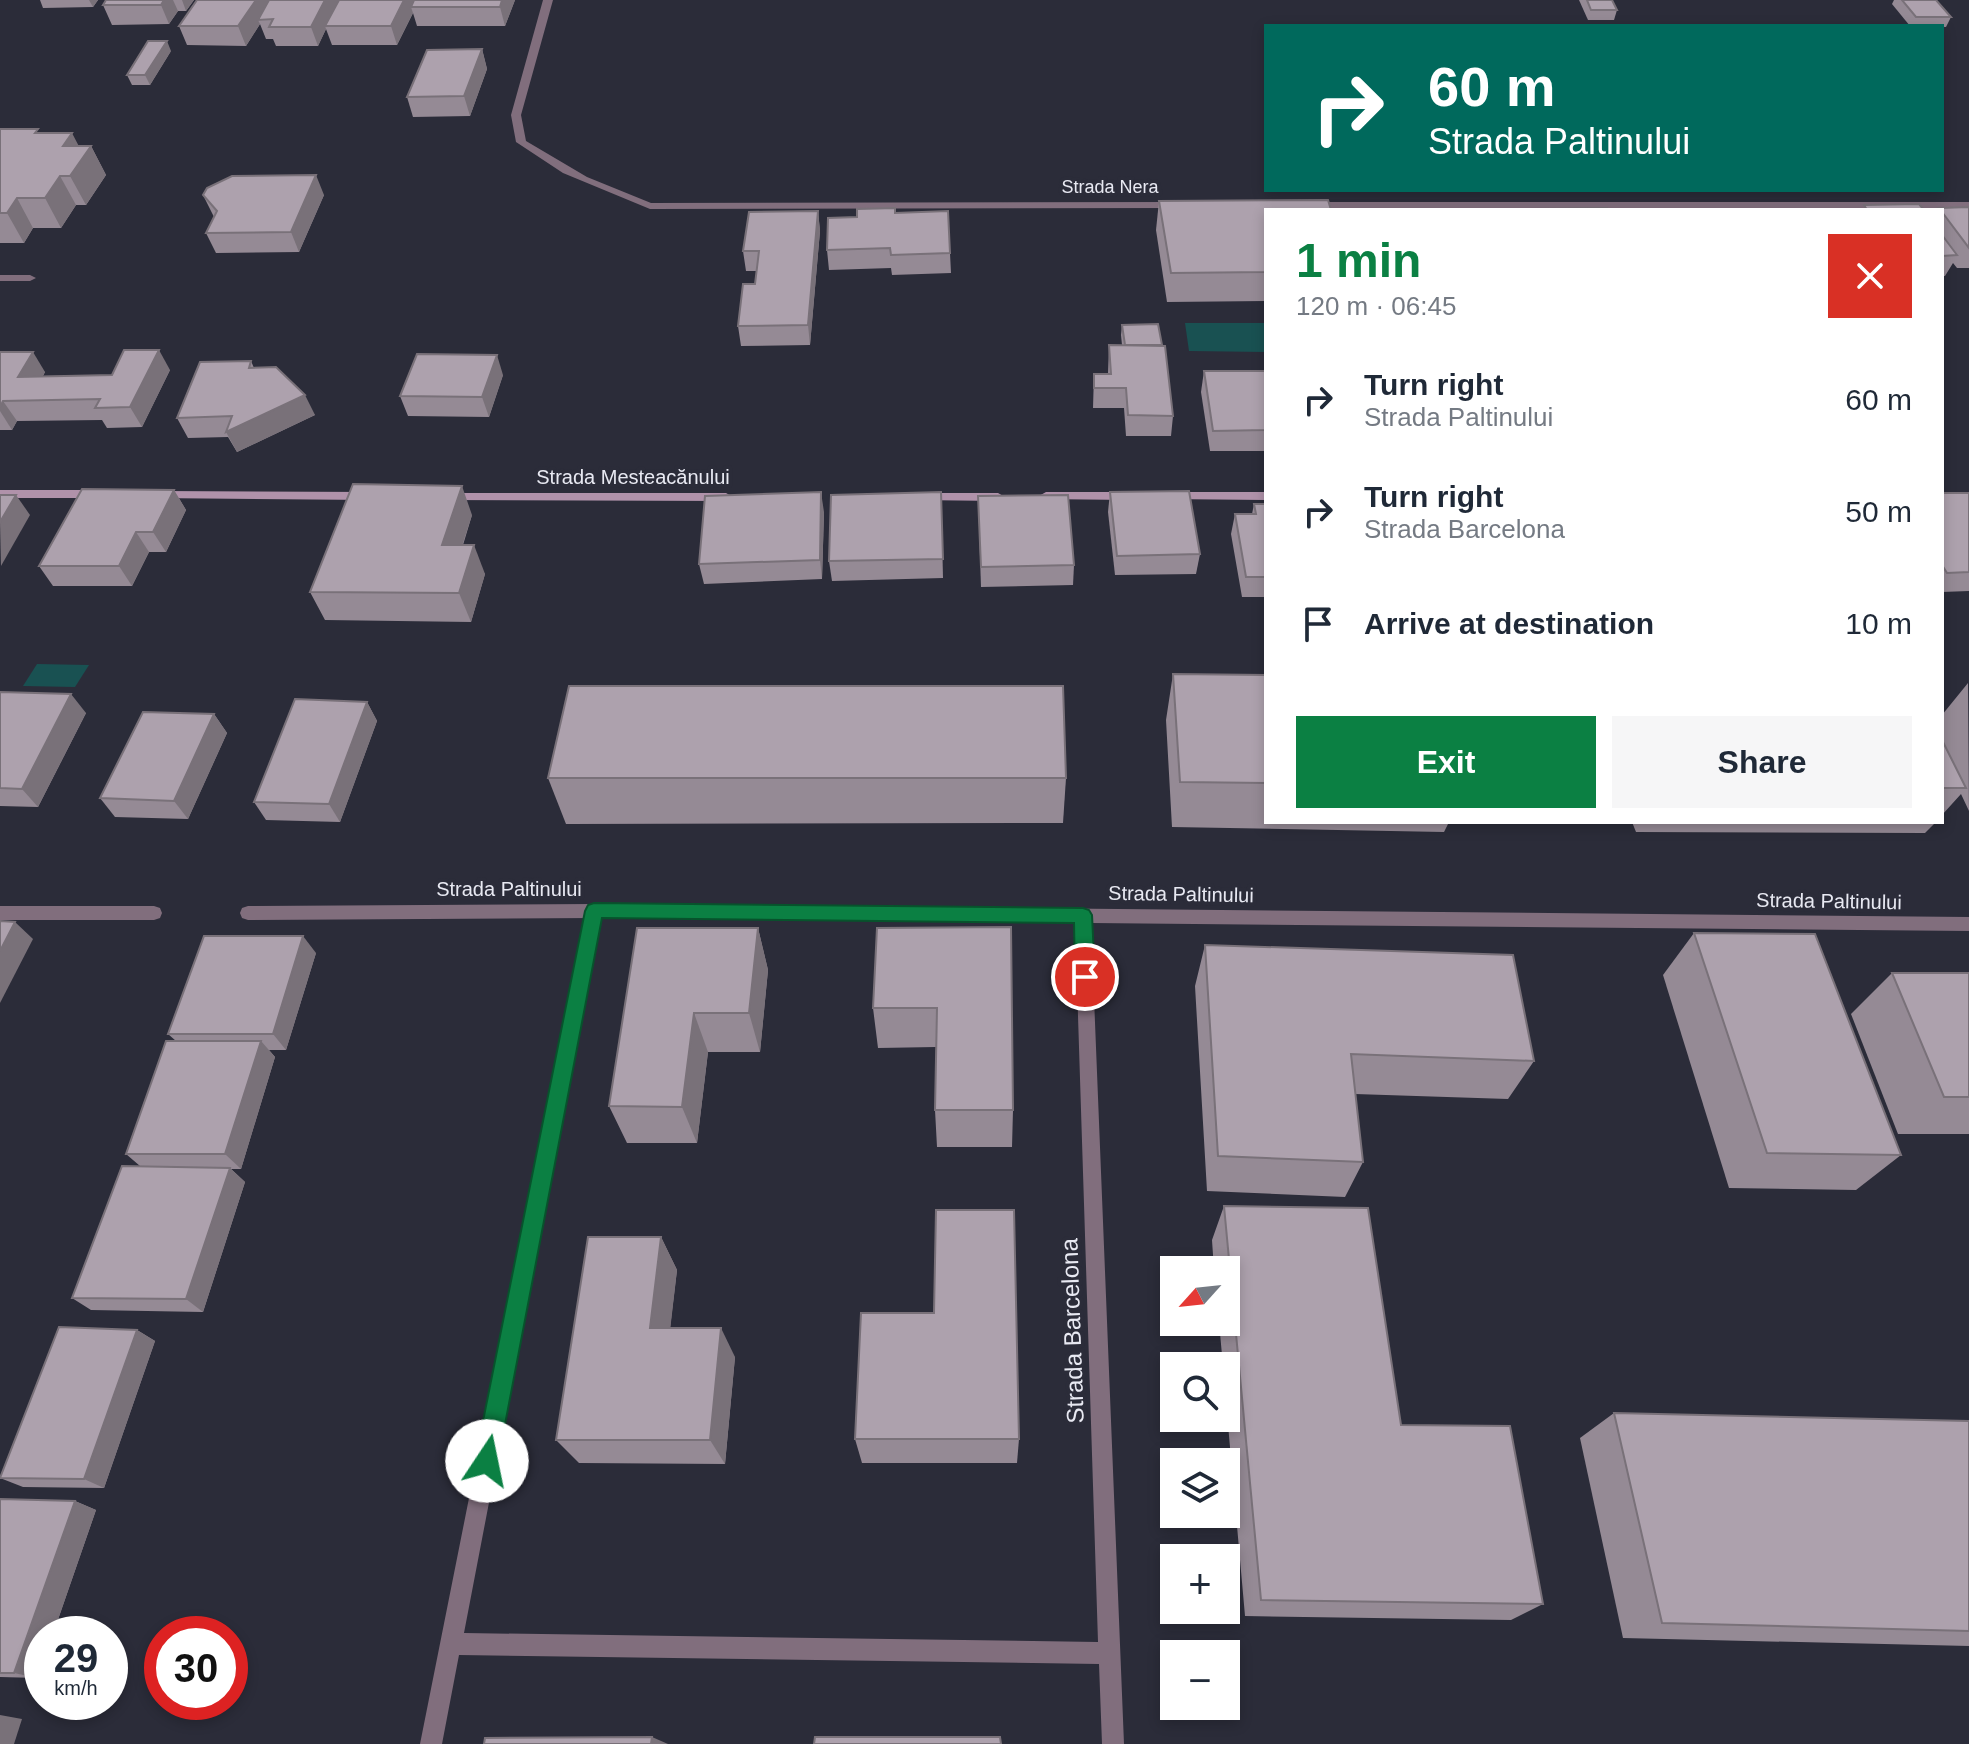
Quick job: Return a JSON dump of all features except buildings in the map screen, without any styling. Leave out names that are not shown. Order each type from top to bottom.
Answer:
[{"type":"street","name":"Strada Nera","points":[[548,0],[516,115],[521,142],[591,185],[650,206],[1191,205]]},
{"type":"street","points":[[1302,205],[1969,205]]},
{"type":"street","points":[[0,278],[30,278]]},
{"type":"street","points":[[0,494],[107,494]]},
{"type":"street","points":[[138,495],[380,496]]},
{"type":"street","name":"Strada Mesteacănului","points":[[425,496],[733,497]]},
{"type":"street","points":[[906,497],[1015,496]]},
{"type":"street","points":[[1031,496],[1141,496]]},
{"type":"street","points":[[1156,496],[1264,496]]},
{"type":"street","points":[[431,1744],[594,911]]},
{"type":"street","name":"Strada Paltinului","points":[[248,913],[594,911],[1969,924]]},
{"type":"street","points":[[0,913],[154,913]]},
{"type":"street","name":"Strada Barcelona","points":[[1083,915],[1113,1744]]},
{"type":"street","points":[[451,1644],[1109,1653]]},
{"type":"shaded area","points":[[1185,323],[1264,323],[1264,352],[1189,351]]},
{"type":"shaded area","points":[[37,664],[89,665],[75,687],[23,686]]},
{"type":"route","points":[[487,1461],[594,911],[1083,915],[1085,977]]}]
